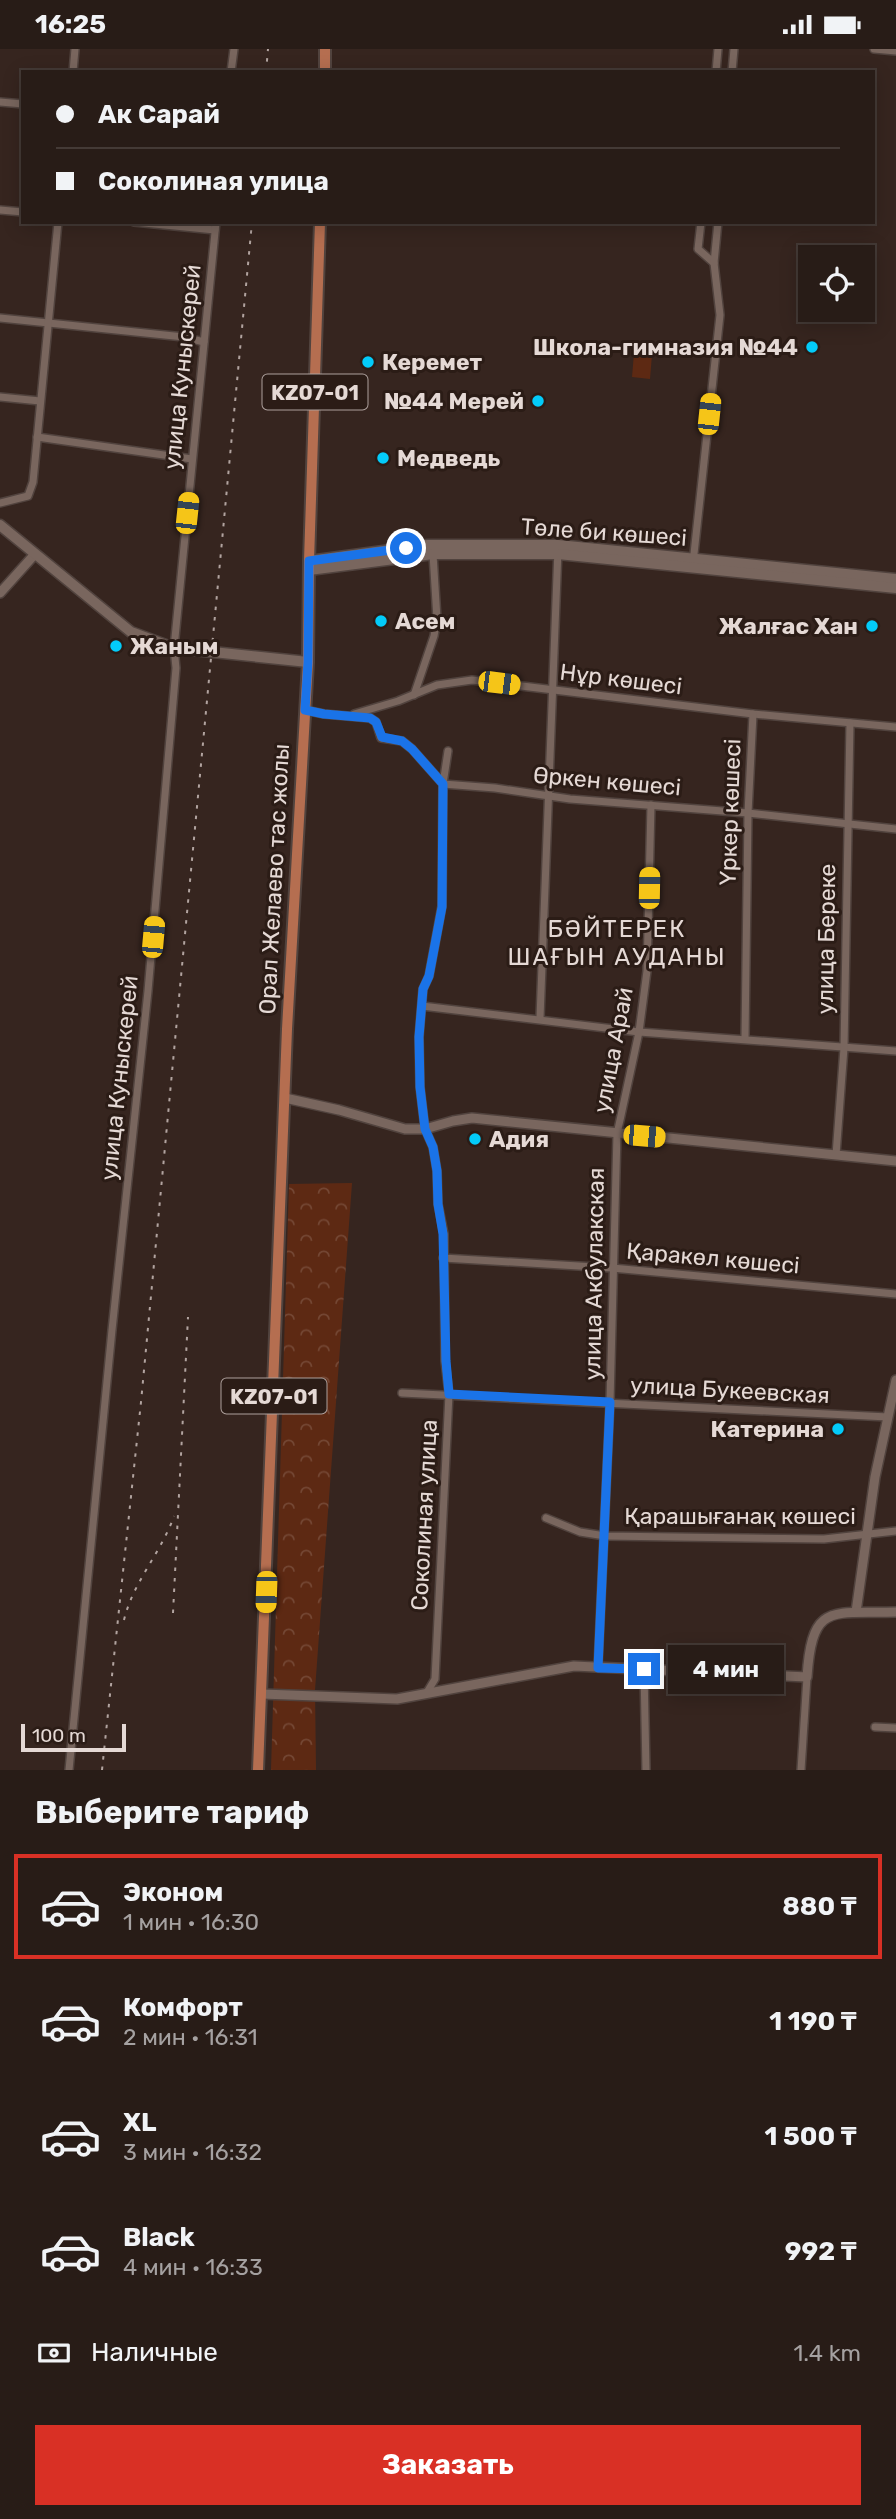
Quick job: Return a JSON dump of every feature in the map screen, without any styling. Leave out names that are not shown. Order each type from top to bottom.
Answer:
[{"type":"main road","points":[[325,49],[325,70]]},
{"type":"main road","name":"KZ07-01","points":[[308,662],[320,224]]},
{"type":"main road","points":[[0,525],[131,632],[174,648],[308,662]]},
{"type":"main road","name":"Төле би көшесі","points":[[309,565],[428,545],[558,549],[896,579]]},
{"type":"main road","name":"Төле би көшесі","points":[[309,565],[433,554],[558,549]]},
{"type":"main road","name":"Төле би көшесі","points":[[693,562],[896,588]]},
{"type":"main road","name":"Орал Желаево тас жолы","points":[[285,1098],[308,662]]},
{"type":"main road","name":"KZ07-01","points":[[258,1770],[285,1098]]},
{"type":"street","points":[[73,70],[75,49]]},
{"type":"street","points":[[231,70],[234,49]]},
{"type":"street","points":[[716,70],[718,49]]},
{"type":"street","points":[[732,70],[734,49]]},
{"type":"street","points":[[874,49],[896,51]]},
{"type":"street","points":[[0,102],[21,104]]},
{"type":"street","points":[[0,210],[21,212]]},
{"type":"street","points":[[0,503],[28,496],[33,482],[58,224]]},
{"type":"street","points":[[175,224],[216,226]]},
{"type":"street","points":[[701,224],[698,249],[714,263]]},
{"type":"street","points":[[693,562],[720,314],[714,263],[718,224]]},
{"type":"street","name":"улица Куныскерей","points":[[69,1770],[111,1330],[148,991],[176,668],[174,648],[216,226]]},
{"type":"street","points":[[0,318],[184,337],[204,342]]},
{"type":"street","points":[[0,397],[40,401]]},
{"type":"street","points":[[37,437],[192,459]]},
{"type":"street","points":[[540,1019],[558,549]]},
{"type":"street","points":[[0,593],[35,554]]},
{"type":"street","points":[[414,695],[434,636],[436,619],[433,554]]},
{"type":"street","name":"Нұр көшесі","points":[[347,717],[437,685],[472,680],[753,714],[896,727]]},
{"type":"street","points":[[305,710],[370,718],[376,722],[382,737],[402,741],[443,784]]},
{"type":"street","name":"Үркер көшесі","points":[[745,1038],[748,813],[753,714]]},
{"type":"street","name":"улица Береке","points":[[835,1155],[844,1048],[846,824],[850,723]]},
{"type":"street","name":"Соколиная улица","points":[[426,1694],[435,1679],[449,1394],[443,1234],[433,1147],[425,1129],[419,1037],[423,989],[429,976],[442,907],[443,784],[448,751]]},
{"type":"street","name":"Өркен көшесі","points":[[443,784],[495,788],[550,797],[748,813],[896,829]]},
{"type":"street","name":"улица Арай","points":[[617,1134],[639,1032],[647,971],[651,805]]},
{"type":"street","points":[[422,1006],[639,1032],[896,1051]]},
{"type":"street","points":[[285,1098],[405,1129],[425,1129],[472,1118],[896,1161]]},
{"type":"street","name":"улица Акбулакская","points":[[598,1668],[610,1402],[617,1134]]},
{"type":"street","name":"Қаракөл көшесі","points":[[443,1258],[612,1268],[896,1294]]},
{"type":"street","points":[[856,1612],[875,1477],[896,1380]]},
{"type":"street","name":"улица Букеевская","points":[[401,1393],[888,1417]]},
{"type":"street","name":"Қарашығанақ көшесі","points":[[546,1518],[552,1523],[580,1532],[605,1536],[824,1539],[896,1531]]},
{"type":"street","points":[[801,1770],[809,1654],[814,1633],[820,1623],[841,1612],[896,1612]]},
{"type":"street","points":[[262,1694],[397,1699],[574,1666],[807,1677]]},
{"type":"street","points":[[644,1669],[646,1770]]},
{"type":"street","points":[[875,1727],[896,1728]]},
{"type":"green space","points":[[635,341],[653,343],[650,379],[632,377]]},
{"type":"green space","points":[[352,1183],[315,1690],[316,1770],[271,1770],[289,1184]]},
{"type":"railway","points":[[266,70],[268,49]]},
{"type":"railway","points":[[102,1770],[141,1402],[252,224]]},
{"type":"railway","points":[[173,1613],[188,1317]]},
{"type":"railway","points":[[124,1620],[134,1593],[174,1516]]},
{"type":"place","name":"Школа-гимназия №44","points":[[812,347]]},
{"type":"place","name":"Керемет","points":[[368,362]]},
{"type":"place","name":"№44 Мерей","points":[[538,401]]},
{"type":"place","name":"Медведь","points":[[383,458]]},
{"type":"place","name":"Асем","points":[[381,621]]},
{"type":"place","name":"Жалғас Хан","points":[[872,626]]},
{"type":"place","name":"Жаным","points":[[116,646]]},
{"type":"place","name":"Адия","points":[[475,1139]]},
{"type":"place","name":"Катерина","points":[[838,1429]]},
{"type":"district","name":"БӘЙТЕРЕК ШАҒЫН АУДАНЫ","points":[[617,943]]},
{"type":"route","points":[[406,548],[309,561],[305,710],[370,718],[376,722],[382,737],[402,741],[443,784],[442,907],[429,976],[423,989],[419,1037],[420,1087],[425,1129],[433,1147],[443,1234],[449,1394],[610,1402],[598,1668],[644,1669]]}]
